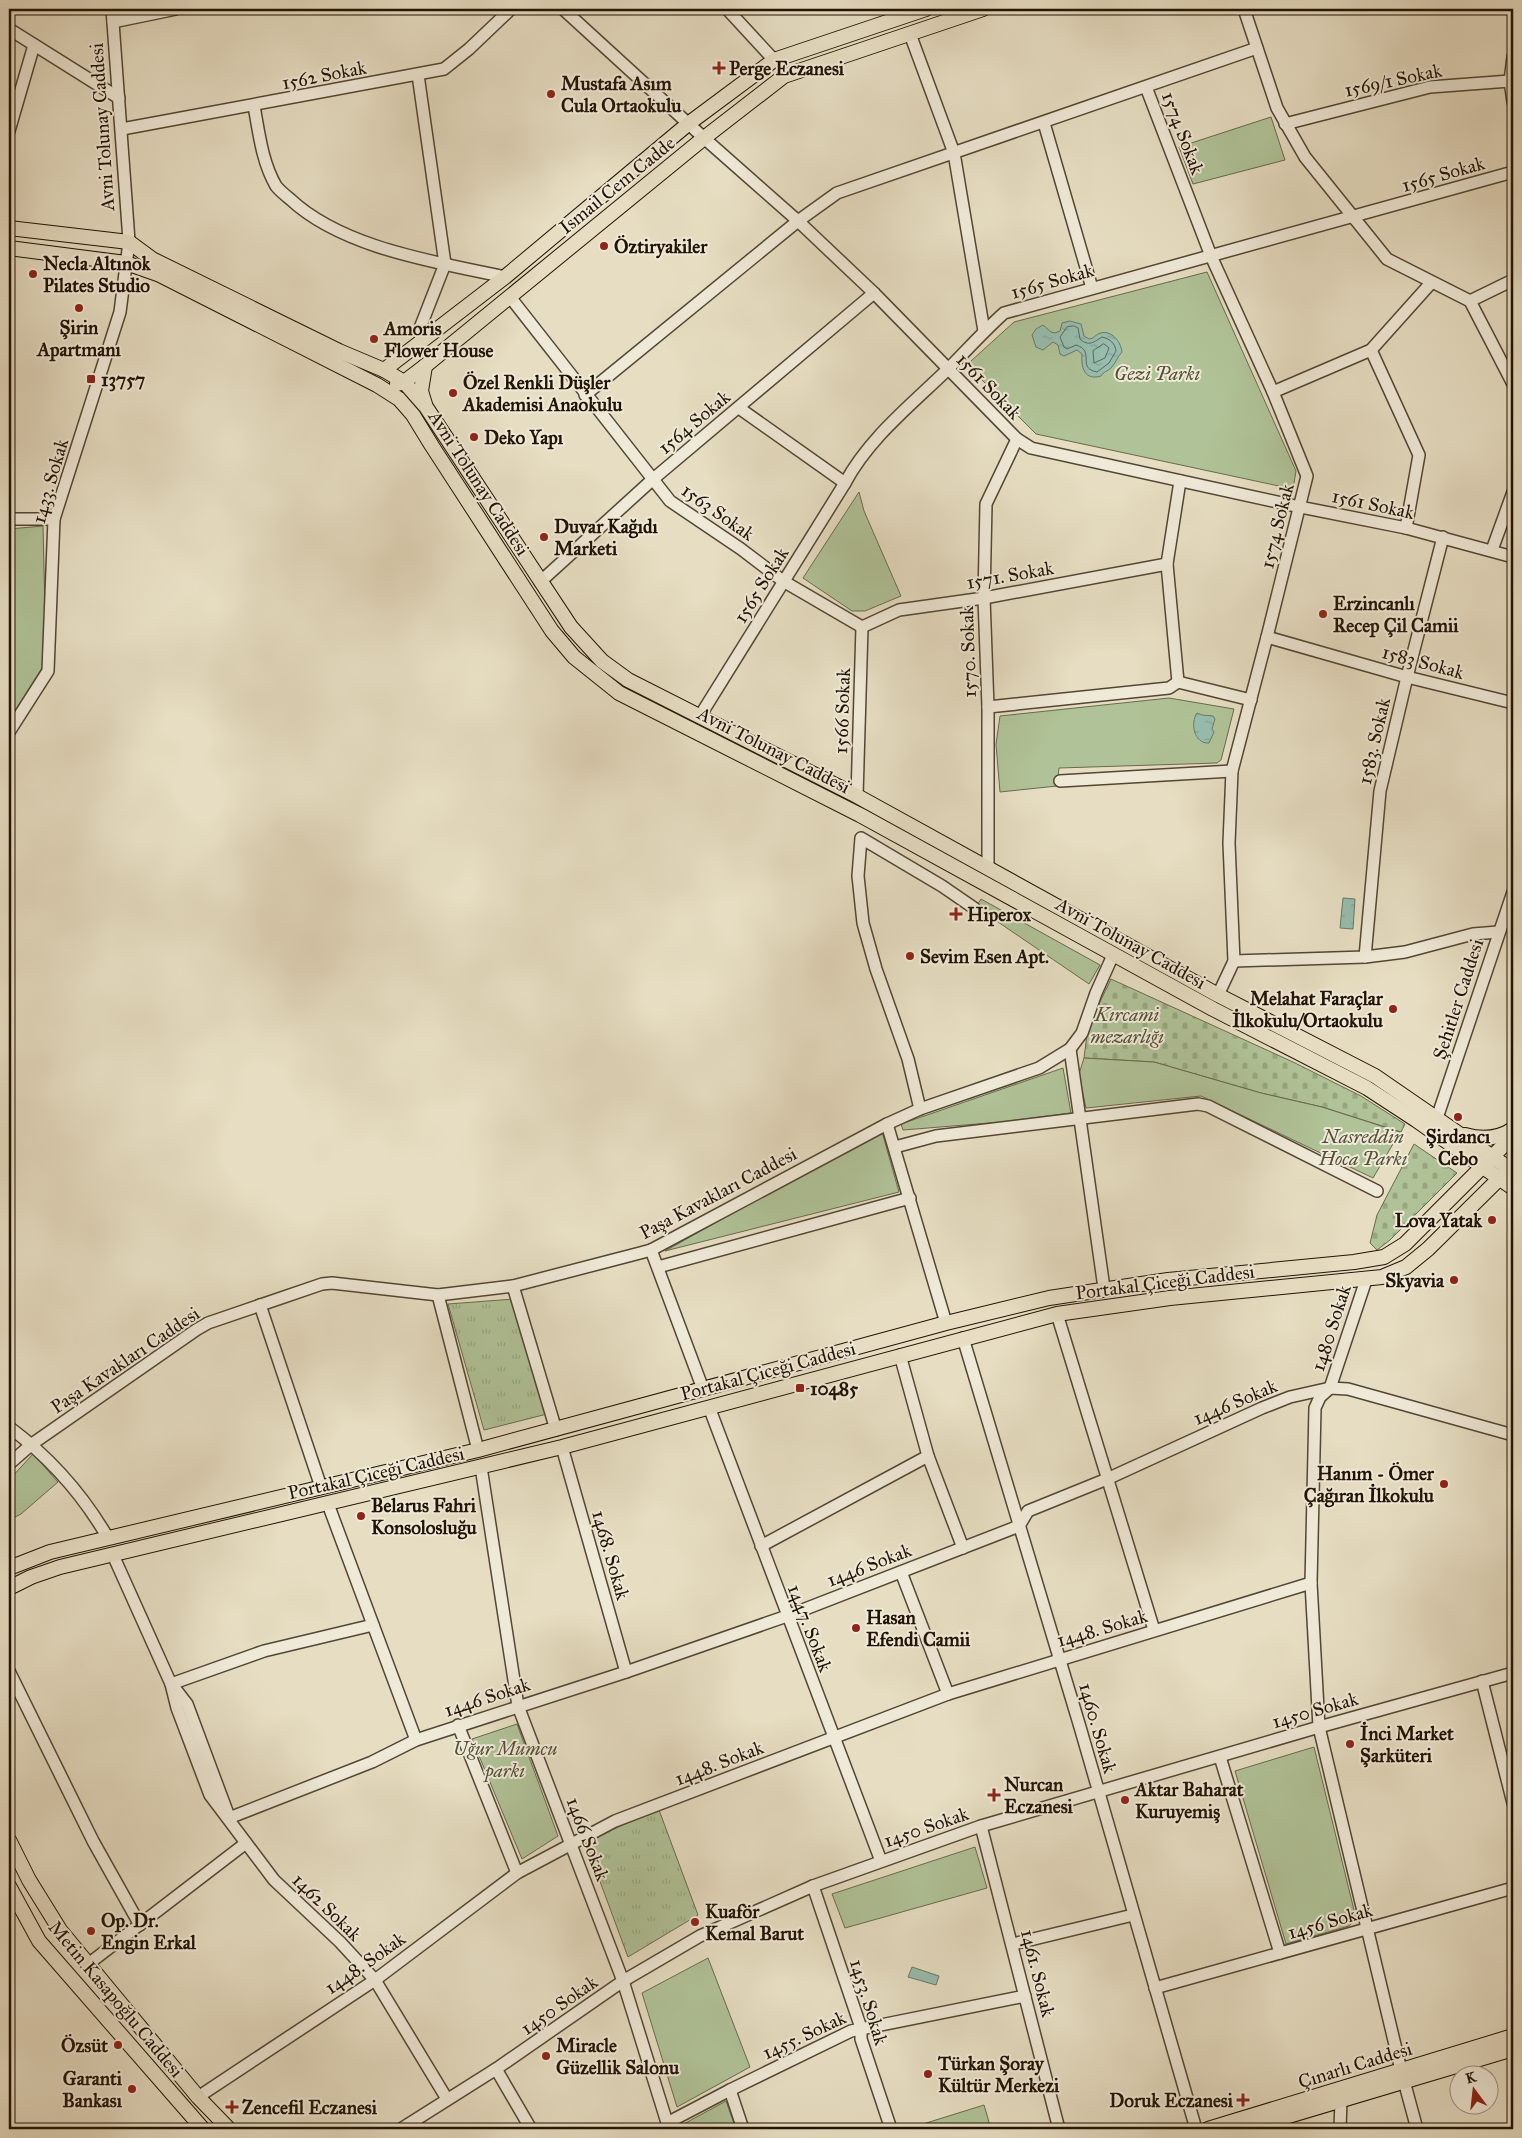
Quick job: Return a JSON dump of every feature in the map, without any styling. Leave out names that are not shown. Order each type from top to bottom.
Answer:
[{"type":"main road","name":"Ismail Cem Cadde","points":[[384,370],[505,277],[688,124],[774,60],[904,12],[926,9]]},
{"type":"main road","name":"Ismail Cem Cadde","points":[[377,385],[391,387],[404,382],[510,298],[704,138],[784,76],[983,9]]},
{"type":"main road","points":[[9,228],[128,242]]},
{"type":"main road","name":"Avni Tolunay Caddesi","points":[[128,242],[152,259],[339,351],[384,370],[404,382],[426,407],[571,627],[602,660],[628,680],[857,796],[1218,995],[1375,1076],[1493,1157],[1509,1170],[1513,1188]]},
{"type":"main road","points":[[9,248],[126,263]]},
{"type":"main road","name":"Avni Tolunay Caddesi","points":[[126,263],[160,275],[377,385],[399,399],[414,415],[432,446],[552,631],[574,657],[619,693],[860,815],[1213,1009],[1367,1088],[1482,1167],[1509,1170]]},
{"type":"main road","points":[[425,366],[421,391],[426,407]]},
{"type":"main road","points":[[1459,1133],[1488,1138],[1513,1129]]},
{"type":"main road","name":"Portakal Çiceği Caddesi","points":[[9,1568],[50,1552],[478,1450],[946,1323],[1049,1298],[1104,1288],[1168,1280],[1354,1262],[1384,1257],[1404,1244],[1424,1226],[1513,1136]]},
{"type":"main road","name":"Portakal Çiceği Caddesi","points":[[9,1588],[30,1577],[60,1567],[562,1447],[1057,1314],[1113,1304],[1382,1277],[1406,1267],[1428,1249],[1509,1170]]},
{"type":"main road","name":"Metin Kasapoğlu Caddesi","points":[[9,1840],[29,1880],[60,1930],[87,1966],[228,2129]]},
{"type":"main road","name":"Metin Kasapoğlu Caddesi","points":[[9,1886],[39,1941],[203,2129]]},
{"type":"main road","name":"Çınarlı Caddesi","points":[[1245,2129],[1341,2100],[1513,2036]]},
{"type":"main road","name":"Çınarlı Caddesi","points":[[1208,2129],[1403,2076],[1513,2049]]},
{"type":"street","name":"Avni Tolunay Caddesi","points":[[112,9],[122,129],[128,242],[126,263]]},
{"type":"street","points":[[113,22],[176,9]]},
{"type":"street","name":"1562 Sokak","points":[[122,129],[254,106],[444,69],[469,49],[511,9]]},
{"type":"street","name":"1561 Sokak","points":[[563,9],[688,124],[798,221],[874,293],[1016,439],[1031,448],[1300,507],[1406,528],[1492,550],[1513,558]]},
{"type":"street","points":[[727,9],[774,60]]},
{"type":"street","points":[[1244,9],[1277,108],[1305,157],[1387,259],[1470,300],[1513,384]]},
{"type":"street","points":[[9,29],[119,98]]},
{"type":"street","points":[[910,34],[954,152],[984,331]]},
{"type":"street","points":[[9,130],[34,45]]},
{"type":"street","points":[[585,395],[798,221],[837,193],[1257,48]]},
{"type":"street","points":[[1513,57],[1510,80],[1513,102]]},
{"type":"street","points":[[418,75],[445,264],[420,328],[422,340]]},
{"type":"street","name":"1569/1 Sokak","points":[[1285,124],[1430,87],[1510,80]]},
{"type":"street","name":"1574 Sokak","points":[[1146,87],[1211,256],[1273,392],[1306,476],[1300,507],[1232,771],[1230,843],[1234,961],[1218,995]]},
{"type":"street","points":[[254,106],[266,165],[277,188],[303,212],[328,226],[393,252],[505,277]]},
{"type":"street","points":[[1044,123],[1092,288]]},
{"type":"street","name":"1565 Sokak","points":[[700,716],[845,484],[857,461],[905,409],[1004,313],[1513,172]]},
{"type":"street","name":"1433. Sokak","points":[[9,732],[48,671],[54,519],[120,312],[126,263]]},
{"type":"street","points":[[1470,300],[1513,280]]},
{"type":"street","points":[[1273,392],[1371,350],[1431,282]]},
{"type":"street","name":"1564 Sokak","points":[[540,582],[652,480],[874,293]]},
{"type":"street","name":"1563 Sokak","points":[[510,298],[670,501],[784,581],[862,627]]},
{"type":"street","points":[[1371,350],[1419,455],[1406,528]]},
{"type":"street","points":[[739,408],[845,484]]},
{"type":"street","name":"1570. Sokak","points":[[988,869],[988,707],[984,598],[986,504],[1016,439]]},
{"type":"street","points":[[1178,682],[1167,564],[1180,481]]},
{"type":"street","points":[[1492,550],[1513,492]]},
{"type":"street","points":[[9,519],[54,519]]},
{"type":"street","name":"1583. Sokak","points":[[1364,956],[1380,791],[1406,677],[1442,537]]},
{"type":"street","name":"1571. Sokak","points":[[862,627],[900,610],[984,598],[1167,564]]},
{"type":"street","name":"1566 Sokak","points":[[857,796],[862,627]]},
{"type":"street","name":"1583 Sokak","points":[[1267,637],[1406,677],[1513,703]]},
{"type":"street","points":[[1178,682],[1251,700]]},
{"type":"street","points":[[988,707],[1170,688],[1178,682]]},
{"type":"street","points":[[1060,781],[1232,771]]},
{"type":"street","points":[[920,1109],[908,1060],[876,969],[863,923],[858,876],[861,838],[942,886],[974,908]]},
{"type":"street","name":"Şehitler Caddesi","points":[[1437,1118],[1498,932],[1513,894]]},
{"type":"street","points":[[1234,961],[1364,956],[1405,952],[1473,934],[1498,932]]},
{"type":"street","name":"Paşa Kavakları Caddesi","points":[[9,1464],[32,1444],[196,1330],[208,1324],[322,1284],[332,1283],[438,1295],[513,1286],[651,1250],[887,1124],[920,1109],[1039,1068],[1070,1049],[1082,1033],[1096,993],[1113,955]]},
{"type":"street","points":[[1070,1049],[1104,1288]]},
{"type":"street","points":[[895,1147],[936,1136],[1198,1104],[1208,1106],[1377,1191]]},
{"type":"street","points":[[887,1124],[946,1323]]},
{"type":"street","points":[[658,1267],[910,1198]]},
{"type":"street","points":[[651,1250],[703,1389]]},
{"type":"street","name":"1480 Sokak","points":[[1366,1280],[1330,1388],[1320,1397],[1315,1408],[1311,1583],[1319,1727],[1417,2129]]},
{"type":"street","points":[[513,1286],[556,1430]]},
{"type":"street","points":[[438,1295],[478,1450]]},
{"type":"street","points":[[260,1306],[321,1487]]},
{"type":"street","points":[[1057,1314],[1154,1630]]},
{"type":"street","name":"1460. Sokak","points":[[963,1338],[1060,1658],[1196,2129]]},
{"type":"street","points":[[900,1355],[928,1456],[963,1548]]},
{"type":"street","name":"1446 Sokak","points":[[229,1818],[372,1762],[416,1740],[626,1672],[787,1616],[1019,1526],[1028,1511],[1290,1397],[1330,1388],[1348,1389],[1513,1435]]},
{"type":"street","name":"1447. Sokak","points":[[710,1407],[787,1616],[881,1861]]},
{"type":"street","points":[[9,1427],[32,1444],[53,1465],[98,1522],[108,1538]]},
{"type":"street","name":"1468. Sokak","points":[[562,1447],[626,1672]]},
{"type":"street","points":[[761,1546],[928,1456]]},
{"type":"street","name":"1466 Sokak","points":[[481,1467],[518,1706],[623,1981],[668,2126]]},
{"type":"street","points":[[328,1504],[416,1740]]},
{"type":"street","name":"1462 Sokak","points":[[114,1555],[171,1684],[187,1704],[229,1818],[246,1844],[274,1880],[340,1942],[375,1980],[447,2099]]},
{"type":"street","points":[[901,1572],[948,1694]]},
{"type":"street","name":"1448. Sokak","points":[[198,2096],[375,1980],[517,1873],[615,1821],[948,1694],[1060,1658],[1311,1583]]},
{"type":"street","points":[[171,1684],[264,1650],[373,1625]]},
{"type":"street","points":[[9,1671],[93,1841],[140,1925]]},
{"type":"street","name":"1450 Sokak","points":[[401,2129],[496,2069],[623,1981],[700,1936],[813,1886],[981,1826],[1319,1727],[1513,1673]]},
{"type":"street","points":[[1482,1681],[1513,1803]]},
{"type":"street","points":[[458,1725],[517,1873]]},
{"type":"street","points":[[1220,1756],[1280,1953]]},
{"type":"street","name":"1461. Sokak","points":[[981,1826],[1013,1944],[1059,2129]]},
{"type":"street","points":[[87,1966],[246,1844]]},
{"type":"street","name":"1453. Sokak","points":[[813,1886],[860,2028],[861,2039],[890,2129]]},
{"type":"street","name":"1456 Sokak","points":[[1155,1988],[1513,1888]]},
{"type":"street","points":[[1013,1944],[1133,1915]]},
{"type":"street","name":"1455. Sokak","points":[[668,2126],[730,2090],[851,2031],[1025,1996]]},
{"type":"street","points":[[496,2069],[531,2129]]},
{"type":"street","points":[[730,2090],[743,2129]]},
{"type":"street","points":[[1340,2129],[1341,2100]]},
{"type":"green space","points":[[1271,117],[1285,160],[1193,184],[1179,147]]},
{"type":"green space","name":"Gezi Parkı","points":[[1207,272],[1296,471],[1293,489],[1036,434],[972,370],[971,361],[1014,322]]},
{"type":"green space","points":[[859,492],[864,511],[901,596],[865,611],[852,611],[803,578]]},
{"type":"green space","points":[[43,526],[46,654],[42,668],[9,720],[9,529]]},
{"type":"green space","points":[[1169,698],[1234,709],[1221,760],[1217,763],[1059,768],[1057,786],[1000,792],[996,744],[1000,716]]},
{"type":"green space","points":[[981,899],[1100,965],[1089,984],[976,907]]},
{"type":"green space","name":"Kırcami mezarlığı","points":[[1111,979],[1293,1062],[1361,1096],[1405,1124],[1401,1132],[1322,1107],[1261,1093],[1154,1062],[1084,1058],[1088,1027]]},
{"type":"green space","name":"Nasreddin Hoca Parkı","points":[[1084,1058],[1154,1062],[1261,1093],[1322,1107],[1400,1132],[1373,1178],[1201,1096],[1086,1108],[1079,1074]]},
{"type":"green space","points":[[1063,1068],[1071,1113],[1002,1122],[903,1130],[901,1124]]},
{"type":"green space","points":[[882,1132],[899,1192],[665,1251],[802,1174]]},
{"type":"green space","points":[[1414,1144],[1457,1173],[1390,1240],[1377,1250],[1370,1243],[1377,1215]]},
{"type":"green space","points":[[514,1299],[547,1414],[484,1430],[448,1304]]},
{"type":"green space","points":[[33,1454],[58,1482],[21,1514],[9,1520],[9,1480]]},
{"type":"green space","name":"Uğur Mumcu parkı","points":[[517,1724],[558,1836],[522,1859],[472,1739]]},
{"type":"green space","points":[[1314,1747],[1356,1918],[1349,1926],[1286,1944],[1235,1771]]},
{"type":"green space","points":[[659,1810],[698,1915],[628,1957],[585,1841]]},
{"type":"green space","points":[[975,1847],[987,1888],[845,1928],[832,1894]]},
{"type":"green space","points":[[708,1958],[750,2067],[677,2107],[642,1993]]},
{"type":"green space","points":[[726,2101],[736,2129],[681,2129],[680,2126]]},
{"type":"green space","points":[[984,2105],[991,2129],[907,2129]]},
{"type":"water","points":[[1070,321],[1081,324],[1084,336],[1089,339],[1102,333],[1111,334],[1121,347],[1122,352],[1113,366],[1101,376],[1091,377],[1087,375],[1082,364],[1082,354],[1077,350],[1064,356],[1060,354],[1058,345],[1053,342],[1043,350],[1036,347],[1032,335],[1036,329],[1043,325],[1055,333],[1060,331],[1062,323]]},
{"type":"water","points":[[1197,713],[1213,716],[1215,719],[1212,729],[1214,732],[1209,743],[1200,740],[1195,732],[1194,722]]},
{"type":"water","points":[[1343,898],[1355,899],[1353,929],[1340,928]]},
{"type":"water","points":[[912,1967],[939,1976],[936,1985],[908,1977]]},
{"type":"place","name":"Perge Eczanesi","points":[[719,68]]},
{"type":"place","name":"Mustafa Asım Cula Ortaokulu","points":[[551,94]]},
{"type":"place","name":"Öztiryakiler","points":[[604,246]]},
{"type":"place","name":"Necla Altınok Pilates Studio","points":[[33,274]]},
{"type":"place","name":"Şirin Apartmanı","points":[[79,308]]},
{"type":"place","name":"Amoris Flower House","points":[[374,339]]},
{"type":"place","name":"13757","points":[[91,379]]},
{"type":"place","name":"Özel Renkli Düşler Akademisi Anaokulu","points":[[453,393]]},
{"type":"place","name":"Deko Yapı","points":[[474,437]]},
{"type":"place","name":"Duvar Kağıdı Marketi","points":[[544,537]]},
{"type":"place","name":"Erzincanlı Recep Çil Camii","points":[[1323,614]]},
{"type":"place","name":"Hiperox","points":[[956,914]]},
{"type":"place","name":"Sevim Esen Apt.","points":[[910,956]]},
{"type":"place","name":"Melahat Faraçlar İlkokulu/Ortaokulu","points":[[1393,1009]]},
{"type":"place","name":"Şirdancı Cebo","points":[[1458,1117]]},
{"type":"place","name":"Lova Yatak","points":[[1492,1220]]},
{"type":"place","name":"Skyavia","points":[[1454,1280]]},
{"type":"place","name":"10485","points":[[800,1388]]},
{"type":"place","name":"Hanım - Ömer Çağıran İlkokulu","points":[[1444,1484]]},
{"type":"place","name":"Belarus Fahri Konsolosluğu","points":[[361,1516]]},
{"type":"place","name":"Hasan Efendi Camii","points":[[856,1628]]},
{"type":"place","name":"İnci Market Şarküteri","points":[[1350,1744]]},
{"type":"place","name":"Nurcan Eczanesi","points":[[994,1795]]},
{"type":"place","name":"Aktar Baharat Kuruyemiş","points":[[1125,1800]]},
{"type":"place","name":"Kuaför Kemal Barut","points":[[695,1922]]},
{"type":"place","name":"Op. Dr. Engin Erkal","points":[[91,1931]]},
{"type":"place","name":"Özsüt","points":[[118,2045]]},
{"type":"place","name":"Miracle Güzellik Salonu","points":[[546,2056]]},
{"type":"place","name":"Türkan Şoray Kültür Merkezi","points":[[928,2074]]},
{"type":"place","name":"Garanti Bankası","points":[[132,2089]]},
{"type":"place","name":"Doruk Eczanesi","points":[[1243,2100]]},
{"type":"place","name":"Zencefil Eczanesi","points":[[232,2107]]}]
